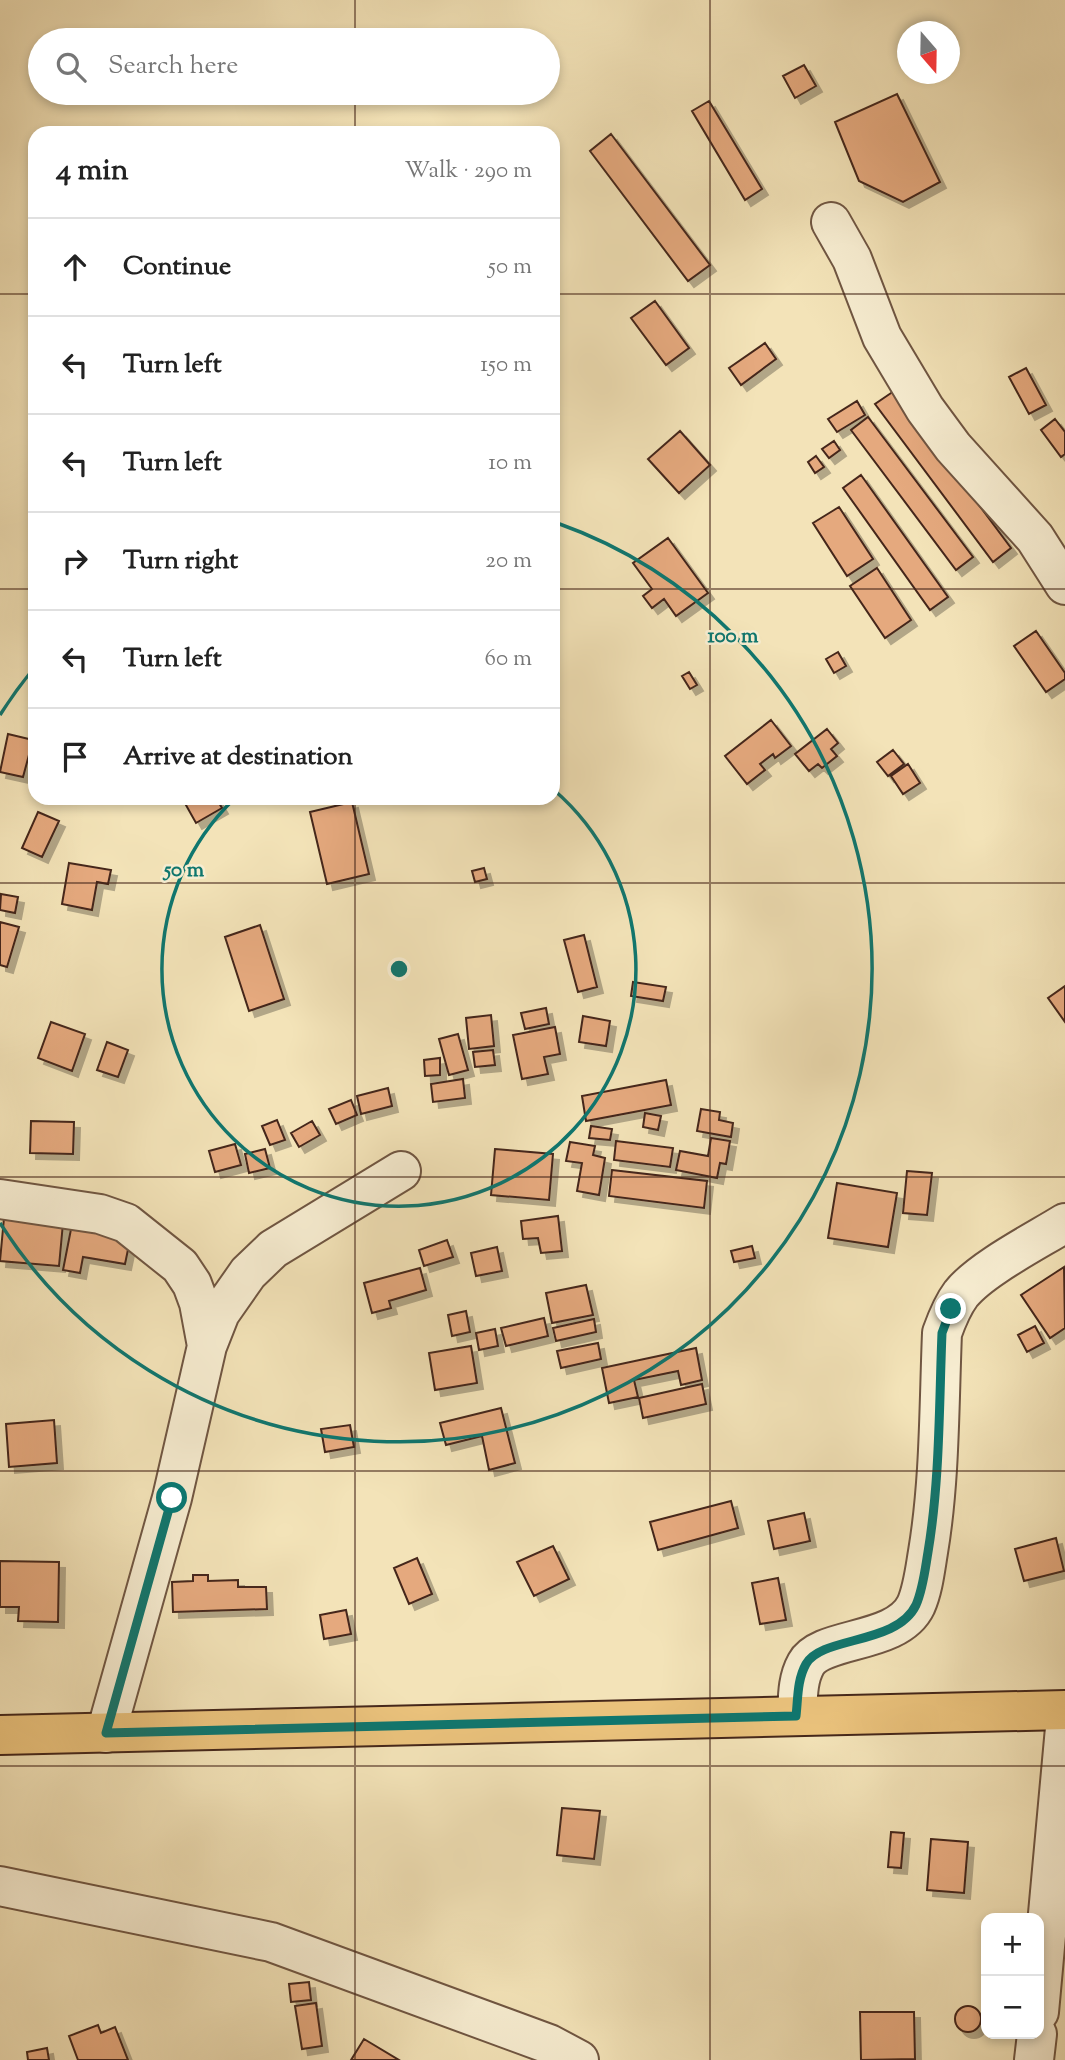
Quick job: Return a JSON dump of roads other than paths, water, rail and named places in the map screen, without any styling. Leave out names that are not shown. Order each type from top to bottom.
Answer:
[{"type":"main road","points":[[0,1735],[1065,1710]]},
{"type":"street","points":[[831,222],[852,259],[892,358],[925,410],[953,447],[1035,538],[1065,585]]},
{"type":"street","points":[[106,1733],[172,1498],[207,1346],[220,1312],[248,1273],[273,1249],[401,1171]]},
{"type":"street","points":[[0,1199],[100,1214],[126,1223],[180,1266],[186,1275],[199,1303],[207,1346]]},
{"type":"street","points":[[796,1716],[799,1683],[806,1663],[815,1654],[869,1637],[901,1622],[915,1607],[923,1579],[935,1510],[942,1333],[951,1309],[962,1292],[981,1276],[1065,1223]]},
{"type":"street","points":[[1042,1976],[1065,1728]]},
{"type":"street","points":[[0,1885],[271,1942],[549,2044],[579,2060]]},
{"type":"street","points":[[1034,2060],[1036,2039]]}]
